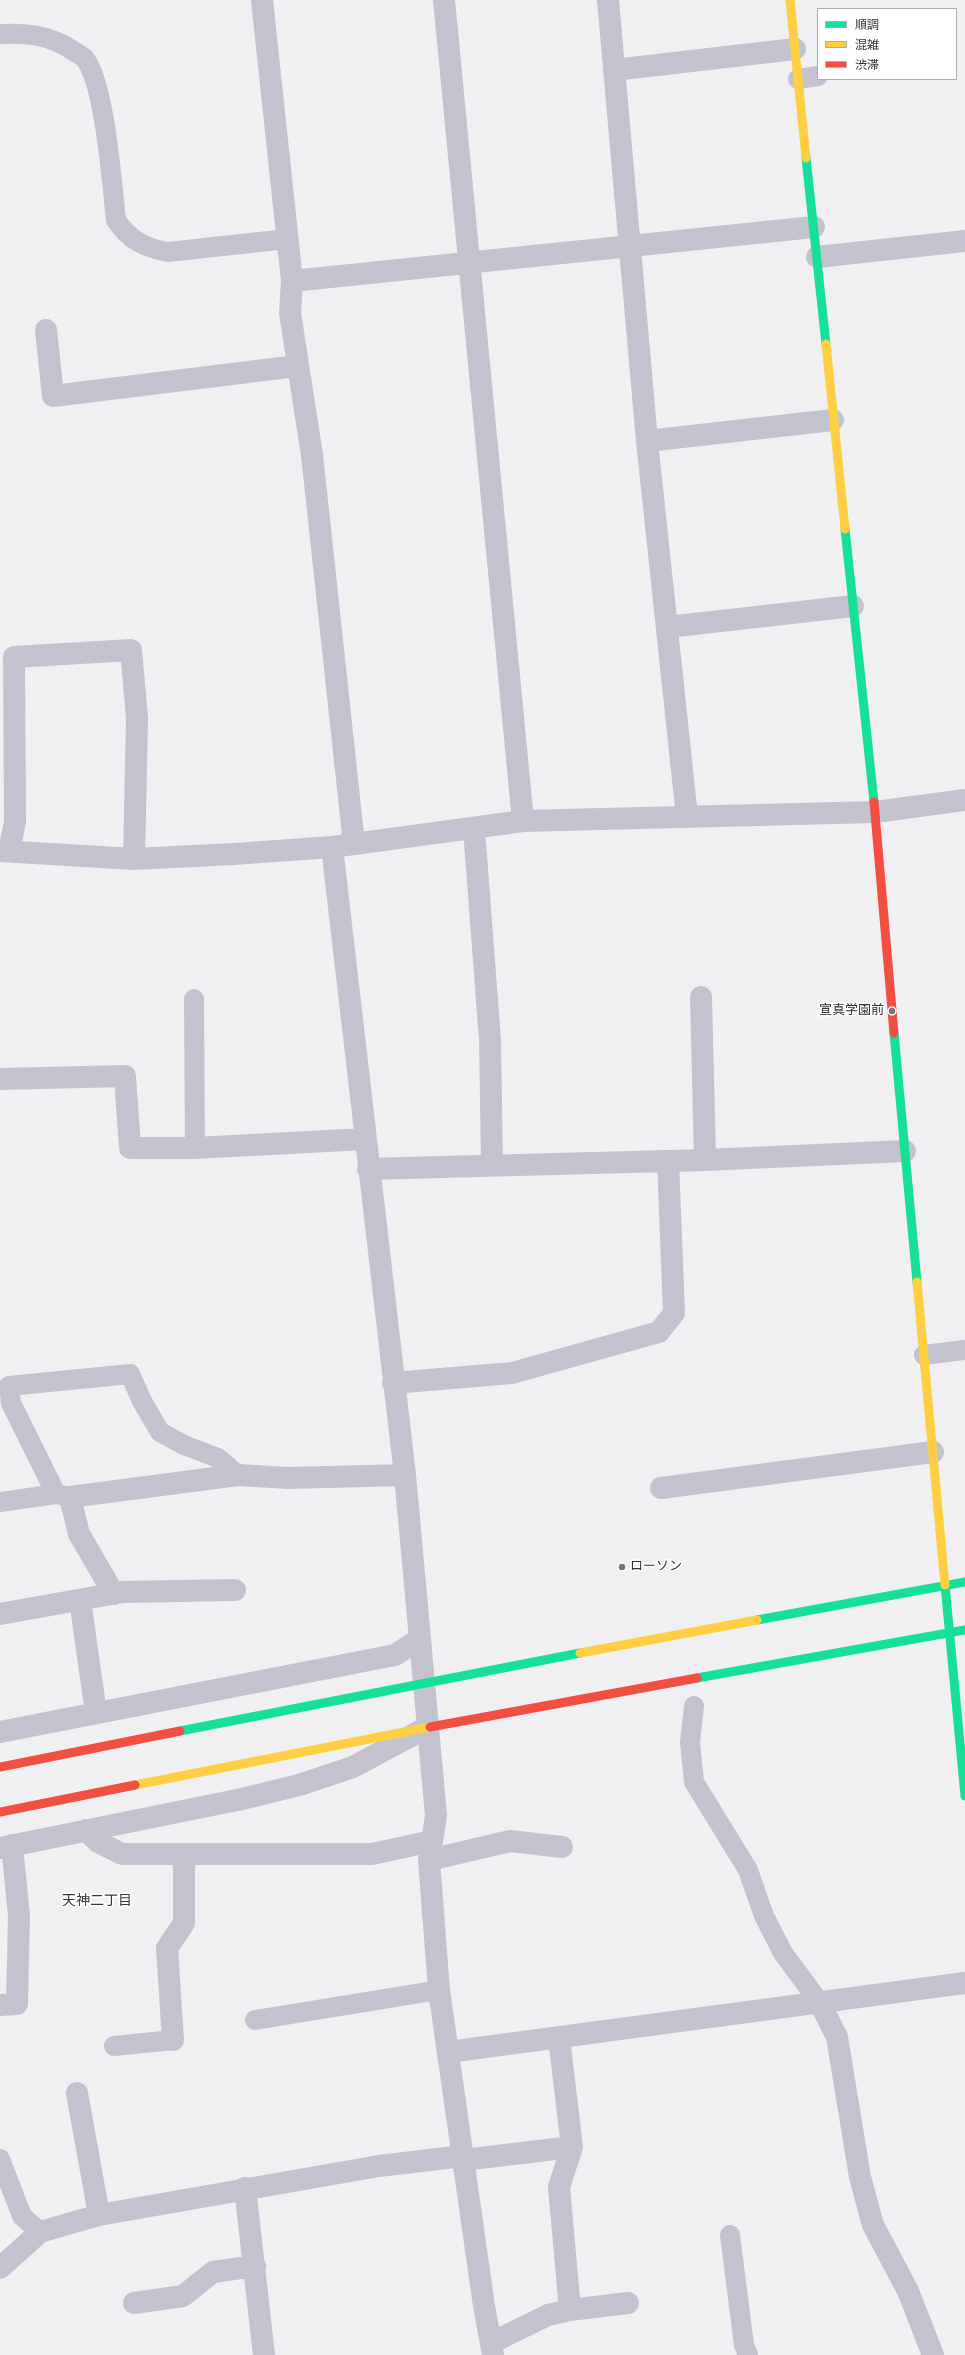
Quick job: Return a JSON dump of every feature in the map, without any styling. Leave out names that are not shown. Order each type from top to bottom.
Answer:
[{"type":"street","points":[[262,0],[292,281],[290,313],[312,455],[354,844]]},
{"type":"street","points":[[444,0],[523,821]]},
{"type":"street","points":[[608,0],[628,247],[687,817]]},
{"type":"street","points":[[790,0],[875,812],[965,1796]]},
{"type":"street","points":[[614,70],[794,49]]},
{"type":"street","points":[[292,281],[814,227]]},
{"type":"street","points":[[817,257],[965,241]]},
{"type":"street","points":[[46,330],[53,396],[297,366]]},
{"type":"street","points":[[647,441],[833,420]]},
{"type":"street","points":[[668,627],[853,606]]},
{"type":"street","points":[[134,859],[137,718],[132,650],[14,657],[15,822],[5,851],[134,859],[332,847],[523,821],[875,812],[965,800]]},
{"type":"street","points":[[474,828],[490,1040],[492,1164]]},
{"type":"street","points":[[332,847],[368,1169],[405,1475],[436,1816],[430,1850],[439,1990],[492,2349],[548,2315],[570,2310],[628,2303]]},
{"type":"street","points":[[701,997],[705,1160]]},
{"type":"street","points":[[0,1079],[125,1076],[130,1148],[195,1148],[365,1140]]},
{"type":"street","points":[[368,1169],[492,1164],[705,1160],[905,1151]]},
{"type":"street","points":[[393,1383],[512,1373],[659,1332],[674,1313],[668,1161]]},
{"type":"street","points":[[661,1488],[933,1452]]},
{"type":"street","points":[[114,1594],[79,1534],[63,1495],[238,1474],[288,1478],[405,1475]]},
{"type":"street","points":[[0,1768],[424,1682],[965,1582]]},
{"type":"street","points":[[0,1614],[114,1594],[235,1590]]},
{"type":"street","points":[[80,1600],[96,1713]]},
{"type":"street","points":[[0,1812],[428,1727],[965,1630]]},
{"type":"street","points":[[0,1732],[395,1655],[420,1639]]},
{"type":"street","points":[[0,2005],[17,2004],[19,1916],[6,1846],[299,1785],[353,1767],[428,1727]]},
{"type":"street","points":[[86,1830],[98,1842],[122,1854],[184,1856],[372,1854],[430,1850],[510,1841],[562,1847]]},
{"type":"street","points":[[173,2040],[166,1948],[184,1923],[184,1856]]},
{"type":"street","points":[[448,2052],[820,2003],[965,1982]]},
{"type":"street","points":[[820,2003],[837,2037],[860,2176],[873,2225],[908,2291],[930,2354]]},
{"type":"street","points":[[559,2038],[572,2147],[559,2187],[570,2310]]},
{"type":"street","points":[[78,2093],[100,2215]]},
{"type":"street","points":[[0,2268],[40,2232],[100,2215],[245,2188],[378,2166],[572,2147]]},
{"type":"street","points":[[245,2188],[264,2355]]},
{"type":"street","points":[[134,2303],[183,2296],[213,2272],[255,2266]]},
{"type":"lane","points":[[0,34],[44,36],[65,45],[85,59],[95,81],[103,114],[116,220],[124,233],[139,243],[154,250],[168,252],[287,239]]},
{"type":"lane","points":[[798,79],[817,76]]},
{"type":"lane","points":[[194,998],[195,1148]]},
{"type":"lane","points":[[924,1355],[965,1350]]},
{"type":"lane","points":[[0,1502],[63,1495],[11,1403],[9,1386],[130,1374],[142,1401],[160,1432],[184,1445],[218,1458],[238,1474]]},
{"type":"lane","points":[[694,1706],[690,1742],[694,1782],[748,1870],[764,1916],[783,1953],[820,2003]]},
{"type":"lane","points":[[256,2020],[439,1990]]},
{"type":"lane","points":[[114,2046],[173,2040]]},
{"type":"lane","points":[[0,2160],[22,2216],[40,2232]]},
{"type":"lane","points":[[730,2235],[744,2345],[748,2355]]},
{"type":"traffic: fast","points":[[806,158],[826,344]]},
{"type":"traffic: fast","points":[[845,529],[874,802]]},
{"type":"traffic: fast","points":[[894,1033],[917,1282]]},
{"type":"traffic: fast","points":[[757,1620],[965,1582]]},
{"type":"traffic: fast","points":[[945,1585],[965,1796]]},
{"type":"traffic: fast","points":[[697,1678],[965,1630]]},
{"type":"traffic: fast","points":[[180,1731],[580,1653]]},
{"type":"traffic: slow","points":[[790,0],[806,158]]},
{"type":"traffic: slow","points":[[826,344],[845,529]]},
{"type":"traffic: slow","points":[[917,1282],[945,1585]]},
{"type":"traffic: slow","points":[[580,1653],[757,1620]]},
{"type":"traffic: slow","points":[[135,1785],[430,1727]]},
{"type":"traffic: jam","points":[[874,802],[894,1033]]},
{"type":"traffic: jam","points":[[430,1727],[697,1678]]},
{"type":"traffic: jam","points":[[0,1767],[180,1731]]},
{"type":"traffic: jam","points":[[0,1812],[135,1785]]},
{"type":"place","name":"宣真学園前","points":[[892,1011]]},
{"type":"place","name":"ローソン","points":[[622,1567]]},
{"type":"district","name":"天神二丁目","points":[[97,1902]]}]
